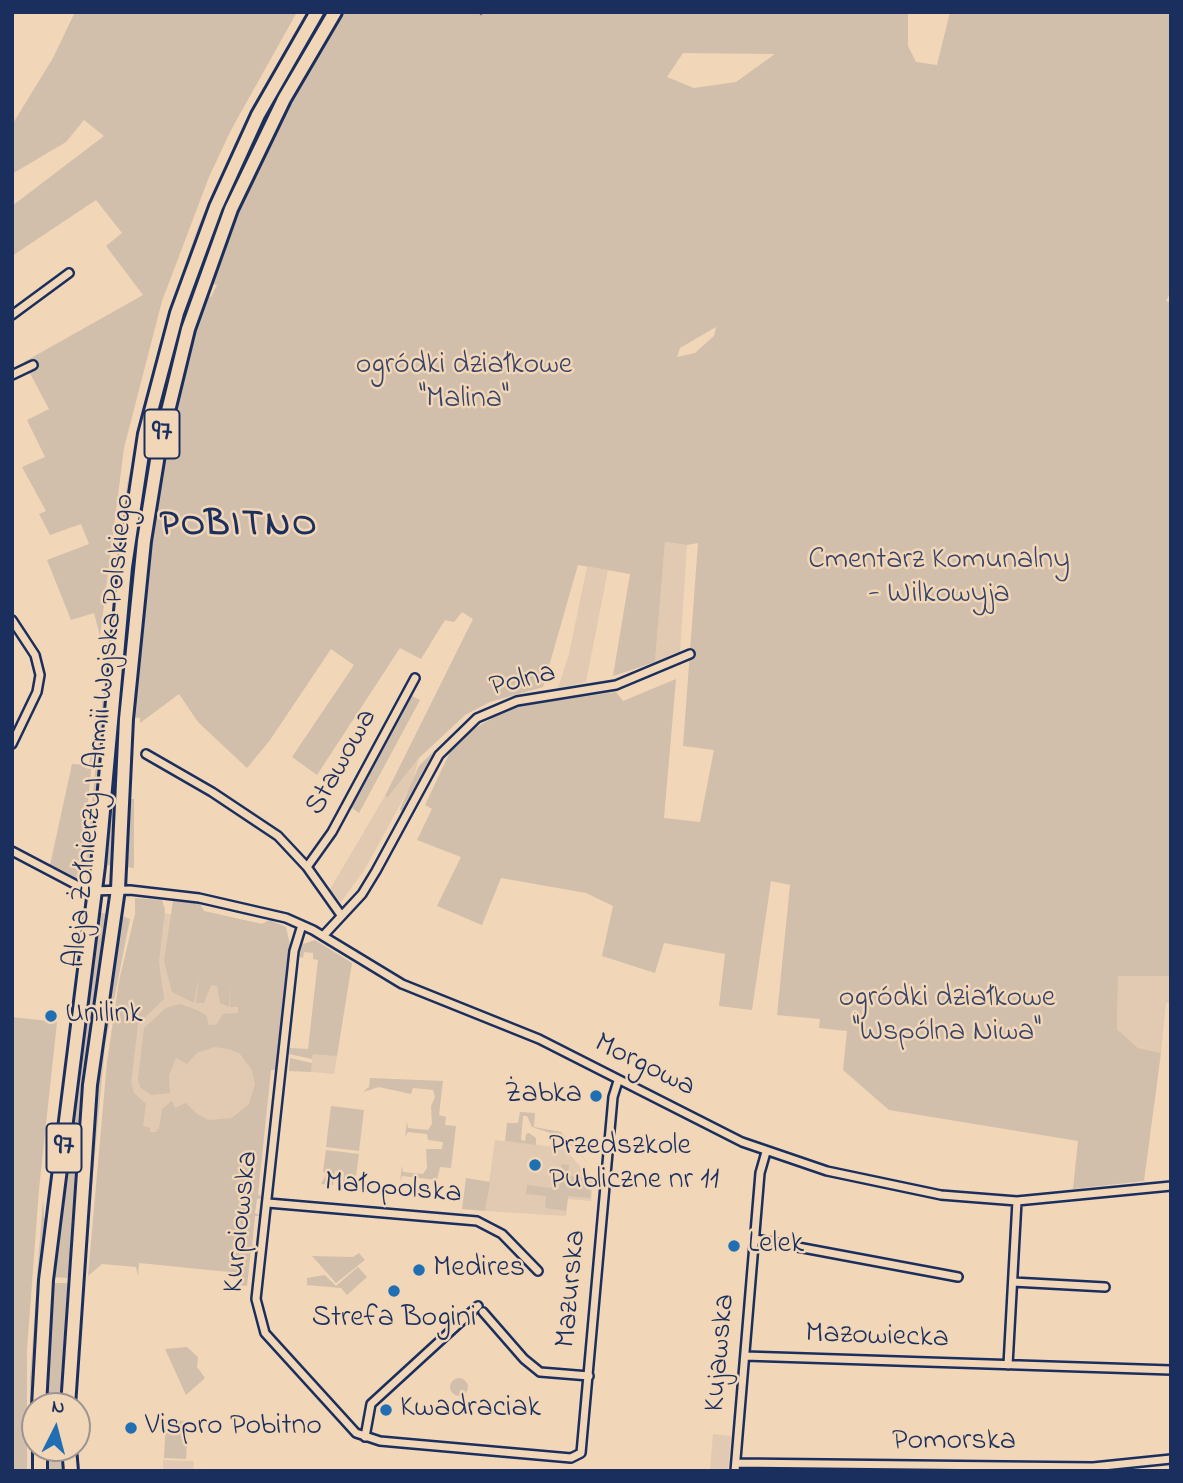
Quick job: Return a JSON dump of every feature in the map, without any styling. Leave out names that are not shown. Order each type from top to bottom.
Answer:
[{"type":"main road","name":"Aleja Żołnierzy I Armii Wojska Polskiego","points":[[40,1392],[47,1280],[94,891],[125,567],[134,496],[151,408],[177,313],[220,196],[262,107],[317,12]]},
{"type":"main road","name":"Aleja Żołnierzy I Armii Wojska Polskiego","points":[[68,1392],[90,1085],[118,889],[125,723],[139,576],[153,480],[172,388],[192,318],[231,209],[272,120],[335,12]]},
{"type":"street","points":[[12,315],[69,272]]},
{"type":"street","points":[[12,375],[33,365]]},
{"type":"street","points":[[12,620],[35,655],[40,675],[37,692],[12,744]]},
{"type":"street","name":"Polna","points":[[323,936],[362,894],[439,755],[477,718],[517,701],[616,685],[690,654]]},
{"type":"street","name":"Stawowa","points":[[307,867],[332,832],[415,678]]},
{"type":"street","points":[[146,754],[250,816],[283,841],[307,867],[341,915]]},
{"type":"street","points":[[12,851],[73,885],[94,891]]},
{"type":"street","name":"Morgowa","points":[[94,891],[118,889],[219,901],[270,913],[323,936],[402,984],[515,1028],[766,1152],[881,1184],[950,1196],[1017,1201],[1171,1186]]},
{"type":"street","name":"Kurpiowska","points":[[302,925],[294,951],[256,1299],[261,1325],[271,1342],[348,1428],[365,1437],[380,1441],[578,1457]]},
{"type":"street","name":"Mazurska","points":[[578,1457],[583,1446],[612,1104],[618,1081]]},
{"type":"street","name":"Kujawska","points":[[736,1467],[761,1167],[766,1152]]},
{"type":"street","points":[[1008,1365],[1017,1201]]},
{"type":"street","name":"Małopolska","points":[[268,1203],[477,1221],[502,1234],[537,1271]]},
{"type":"street","points":[[755,1239],[958,1277]]},
{"type":"street","points":[[1013,1282],[1105,1287]]},
{"type":"street","name":"Mazurska","points":[[365,1437],[371,1404],[481,1308],[524,1359],[540,1372],[589,1376]]},
{"type":"street","name":"Mazowiecka","points":[[745,1356],[1171,1370]]},
{"type":"street","name":"Pomorska","points":[[736,1467],[1093,1467],[1171,1459]]},
{"type":"shaded area","points":[[665,542],[687,545],[680,652],[655,662]]},
{"type":"shaded area","points":[[587,567],[608,570],[586,682],[558,688],[569,654]]},
{"type":"shaded area","points":[[419,758],[412,783],[365,869],[341,902],[329,891],[385,796],[389,796]]},
{"type":"shaded area","points":[[161,913],[277,927],[260,1147],[119,1127],[135,997]]},
{"type":"shaded area","points":[[1118,976],[1171,976],[1171,1003],[1166,1003],[1161,1053],[1138,1048],[1117,1029]]},
{"type":"shaded area","points":[[313,1053],[337,1056],[334,1074],[311,1072]]},
{"type":"shaded area","name":"Przedszkole Publiczne nr 11","points":[[495,1140],[564,1148],[593,1181],[591,1201],[568,1199],[566,1216],[485,1211]]},
{"type":"shaded area","points":[[713,1434],[731,1436],[728,1471],[710,1471]]},
{"type":"shaded area","points":[[163,1460],[194,1461],[193,1471],[163,1471]]},
{"type":"green space","points":[[75,12],[297,12],[231,130],[209,177],[162,301],[124,448],[100,636],[94,613],[71,620],[47,560],[89,544],[81,524],[50,535],[39,514],[46,511],[22,467],[45,457],[27,420],[49,409],[24,362],[143,295],[106,246],[122,233],[96,200],[12,256],[12,206],[104,136],[84,120],[66,142],[12,174],[12,125],[53,58]]},
{"type":"green space","points":[[307,12],[311,12],[218,189],[133,474],[105,714],[101,713],[127,485],[146,396],[169,311],[198,227],[239,135]]},
{"type":"green space","points":[[324,12],[250,155],[216,233],[187,317],[163,405],[145,494],[121,716],[116,715],[133,542],[147,454],[178,329],[226,197],[262,120]]},
{"type":"green space","points":[[345,12],[908,12],[908,46],[916,62],[937,65],[950,12],[1171,12],[1171,291],[1166,301],[1171,303],[1171,976],[1118,976],[1117,1029],[1138,1048],[1161,1053],[1144,1181],[1073,1189],[1078,1141],[889,1110],[843,1070],[847,1031],[819,1028],[820,1019],[777,1015],[790,885],[771,881],[752,1010],[719,1006],[725,954],[664,943],[655,973],[602,956],[613,906],[586,893],[501,878],[482,925],[437,906],[461,857],[417,840],[432,809],[425,805],[451,750],[468,732],[503,712],[522,705],[616,692],[623,701],[676,679],[664,818],[700,822],[714,750],[683,746],[698,543],[687,545],[665,542],[655,662],[613,676],[630,574],[578,565],[543,687],[490,702],[465,715],[419,758],[388,797],[385,796],[473,619],[462,612],[454,622],[445,620],[421,659],[400,648],[317,775],[292,757],[354,665],[331,649],[270,740],[247,768],[198,722],[179,694],[140,723],[140,718],[131,717],[145,574],[161,466],[194,329],[205,295],[211,297],[217,285],[209,283],[262,156],[295,89],[323,42]],"holes":[[[683,53],[775,54],[736,82],[694,88],[667,77]],[[716,327],[714,336],[695,353],[677,357],[680,348]]]},
{"type":"green space","points":[[408,694],[420,700],[359,813],[349,806]]},
{"type":"green space","points":[[84,710],[96,719],[84,843],[80,874],[76,878],[50,865],[72,764],[89,765],[95,719]]},
{"type":"green space","points":[[100,723],[104,724],[91,863],[86,863]]},
{"type":"green space","points":[[115,725],[120,725],[115,866],[105,865]]},
{"type":"green space","points":[[434,751],[402,812],[400,809],[419,766]]},
{"type":"green space","points":[[134,799],[134,868],[125,867],[127,803]]},
{"type":"green space","points":[[135,898],[162,900],[165,910],[159,962],[164,999],[138,1024],[131,1083],[134,1093],[146,1104],[143,1126],[150,1128],[150,1132],[156,1132],[159,1128],[162,1109],[172,1101],[175,1108],[186,1103],[197,1114],[209,1120],[232,1118],[249,1104],[255,1084],[252,1070],[240,1054],[214,1047],[197,1053],[187,1064],[176,1058],[169,1075],[170,1093],[151,1095],[140,1087],[138,1080],[144,1028],[166,1008],[180,1004],[197,1010],[206,1015],[209,1025],[216,1025],[223,1014],[238,1013],[238,1007],[230,1007],[231,978],[229,1007],[220,1003],[217,986],[211,985],[204,1003],[196,1003],[199,975],[194,1003],[172,992],[164,961],[173,901],[200,904],[204,911],[262,924],[269,920],[286,927],[290,945],[277,1070],[271,1070],[258,1194],[263,1198],[257,1199],[255,1213],[262,1216],[255,1216],[252,1245],[258,1248],[251,1249],[247,1286],[238,1285],[239,1273],[139,1263],[138,1276],[136,1267],[102,1264],[88,1276],[107,1062],[119,981],[135,914]]},
{"type":"green space","points":[[97,912],[107,914],[88,1051],[69,1278],[52,1277]]},
{"type":"green space","points":[[122,916],[130,919],[105,1045],[84,1272],[81,1268],[96,1086]]},
{"type":"green space","points":[[83,934],[75,1010],[73,1011],[79,936]]},
{"type":"green space","points":[[315,940],[352,963],[337,1056],[313,1054],[312,1059],[289,1054],[290,1048],[308,1049],[318,960],[313,959],[313,953],[304,952],[303,958],[299,956],[303,944]]},
{"type":"green space","points":[[12,1017],[57,1022],[39,1189],[27,1350],[27,1392],[21,1392],[21,1462],[27,1462],[27,1471],[12,1471]]},
{"type":"green space","points":[[69,1022],[73,1022],[59,1136]]},
{"type":"green space","points":[[290,1058],[312,1063],[311,1072],[289,1071]]},
{"type":"green space","points":[[370,1078],[443,1081],[439,1115],[446,1117],[445,1125],[456,1126],[451,1168],[440,1167],[437,1180],[402,1176],[400,1181],[402,1166],[403,1172],[423,1174],[427,1168],[426,1149],[442,1149],[443,1142],[428,1140],[427,1134],[408,1132],[405,1137],[407,1122],[408,1128],[428,1130],[432,1124],[431,1106],[435,1097],[433,1090],[413,1088],[411,1094],[379,1087],[363,1092],[369,1087]]},
{"type":"green space","points":[[331,1106],[364,1110],[359,1151],[326,1147]]},
{"type":"green space","points":[[520,1112],[535,1113],[534,1127],[561,1132],[588,1163],[563,1137],[532,1127],[527,1116],[523,1116],[521,1140],[525,1141],[526,1134],[529,1133],[536,1138],[536,1145],[505,1141],[507,1123],[518,1123]]},
{"type":"green space","points":[[326,1150],[359,1154],[356,1176],[353,1175],[352,1181],[356,1182],[355,1188],[343,1186],[344,1172],[335,1171],[333,1185],[321,1184],[327,1173],[323,1172]]},
{"type":"green space","points":[[562,1164],[569,1165],[568,1176],[586,1178],[591,1183],[590,1198],[568,1196],[566,1211],[545,1208],[546,1196],[526,1194],[527,1185],[559,1189]]},
{"type":"green space","points":[[466,1178],[490,1182],[485,1211],[462,1209]]},
{"type":"green space","points":[[43,1200],[44,1218],[49,1218],[41,1276],[37,1275]]},
{"type":"green space","points":[[359,1253],[365,1260],[336,1283],[312,1256],[353,1257]]},
{"type":"green space","points":[[358,1267],[367,1277],[347,1295],[341,1288],[307,1285],[307,1278],[325,1275],[336,1286]]},
{"type":"green space","points":[[37,1282],[41,1282],[34,1392],[30,1392]]},
{"type":"green space","points":[[52,1283],[69,1283],[64,1392],[45,1392]]},
{"type":"green space","points":[[187,1347],[198,1357],[197,1367],[205,1378],[186,1395],[165,1349]]},
{"type":"green space","points":[[459,1378],[465,1381],[468,1387],[465,1393],[459,1396],[453,1393],[450,1387],[453,1381]]},
{"type":"green space","points":[[166,1420],[188,1421],[186,1459],[164,1458]]},
{"type":"green space","points":[[31,1462],[35,1462],[35,1471],[31,1471]]},
{"type":"green space","points":[[46,1462],[65,1462],[65,1471],[46,1471]]},
{"type":"place","name":"Unilink","points":[[51,1016]]},
{"type":"place","name":"Żabka","points":[[596,1096]]},
{"type":"place","name":"Przedszkole Publiczne nr 11","points":[[535,1165]]},
{"type":"place","name":"Lelek","points":[[734,1246]]},
{"type":"place","name":"Medires","points":[[419,1270]]},
{"type":"place","name":"Strefa Bogini","points":[[394,1291]]},
{"type":"place","name":"Kwadraciak","points":[[386,1410]]},
{"type":"place","name":"Vispro Pobitno","points":[[131,1428]]},
{"type":"district","name":"POBITNO","points":[[239,528]]},
{"type":"park label","name":"ogródki działkowe \"Malina\"","points":[[464,384]]},
{"type":"park label","name":"Cmentarz Komunalny - Wilkowyja","points":[[939,579]]},
{"type":"park label","name":"ogródki działkowe \"Wspólna Niwa\"","points":[[947,1017]]}]
